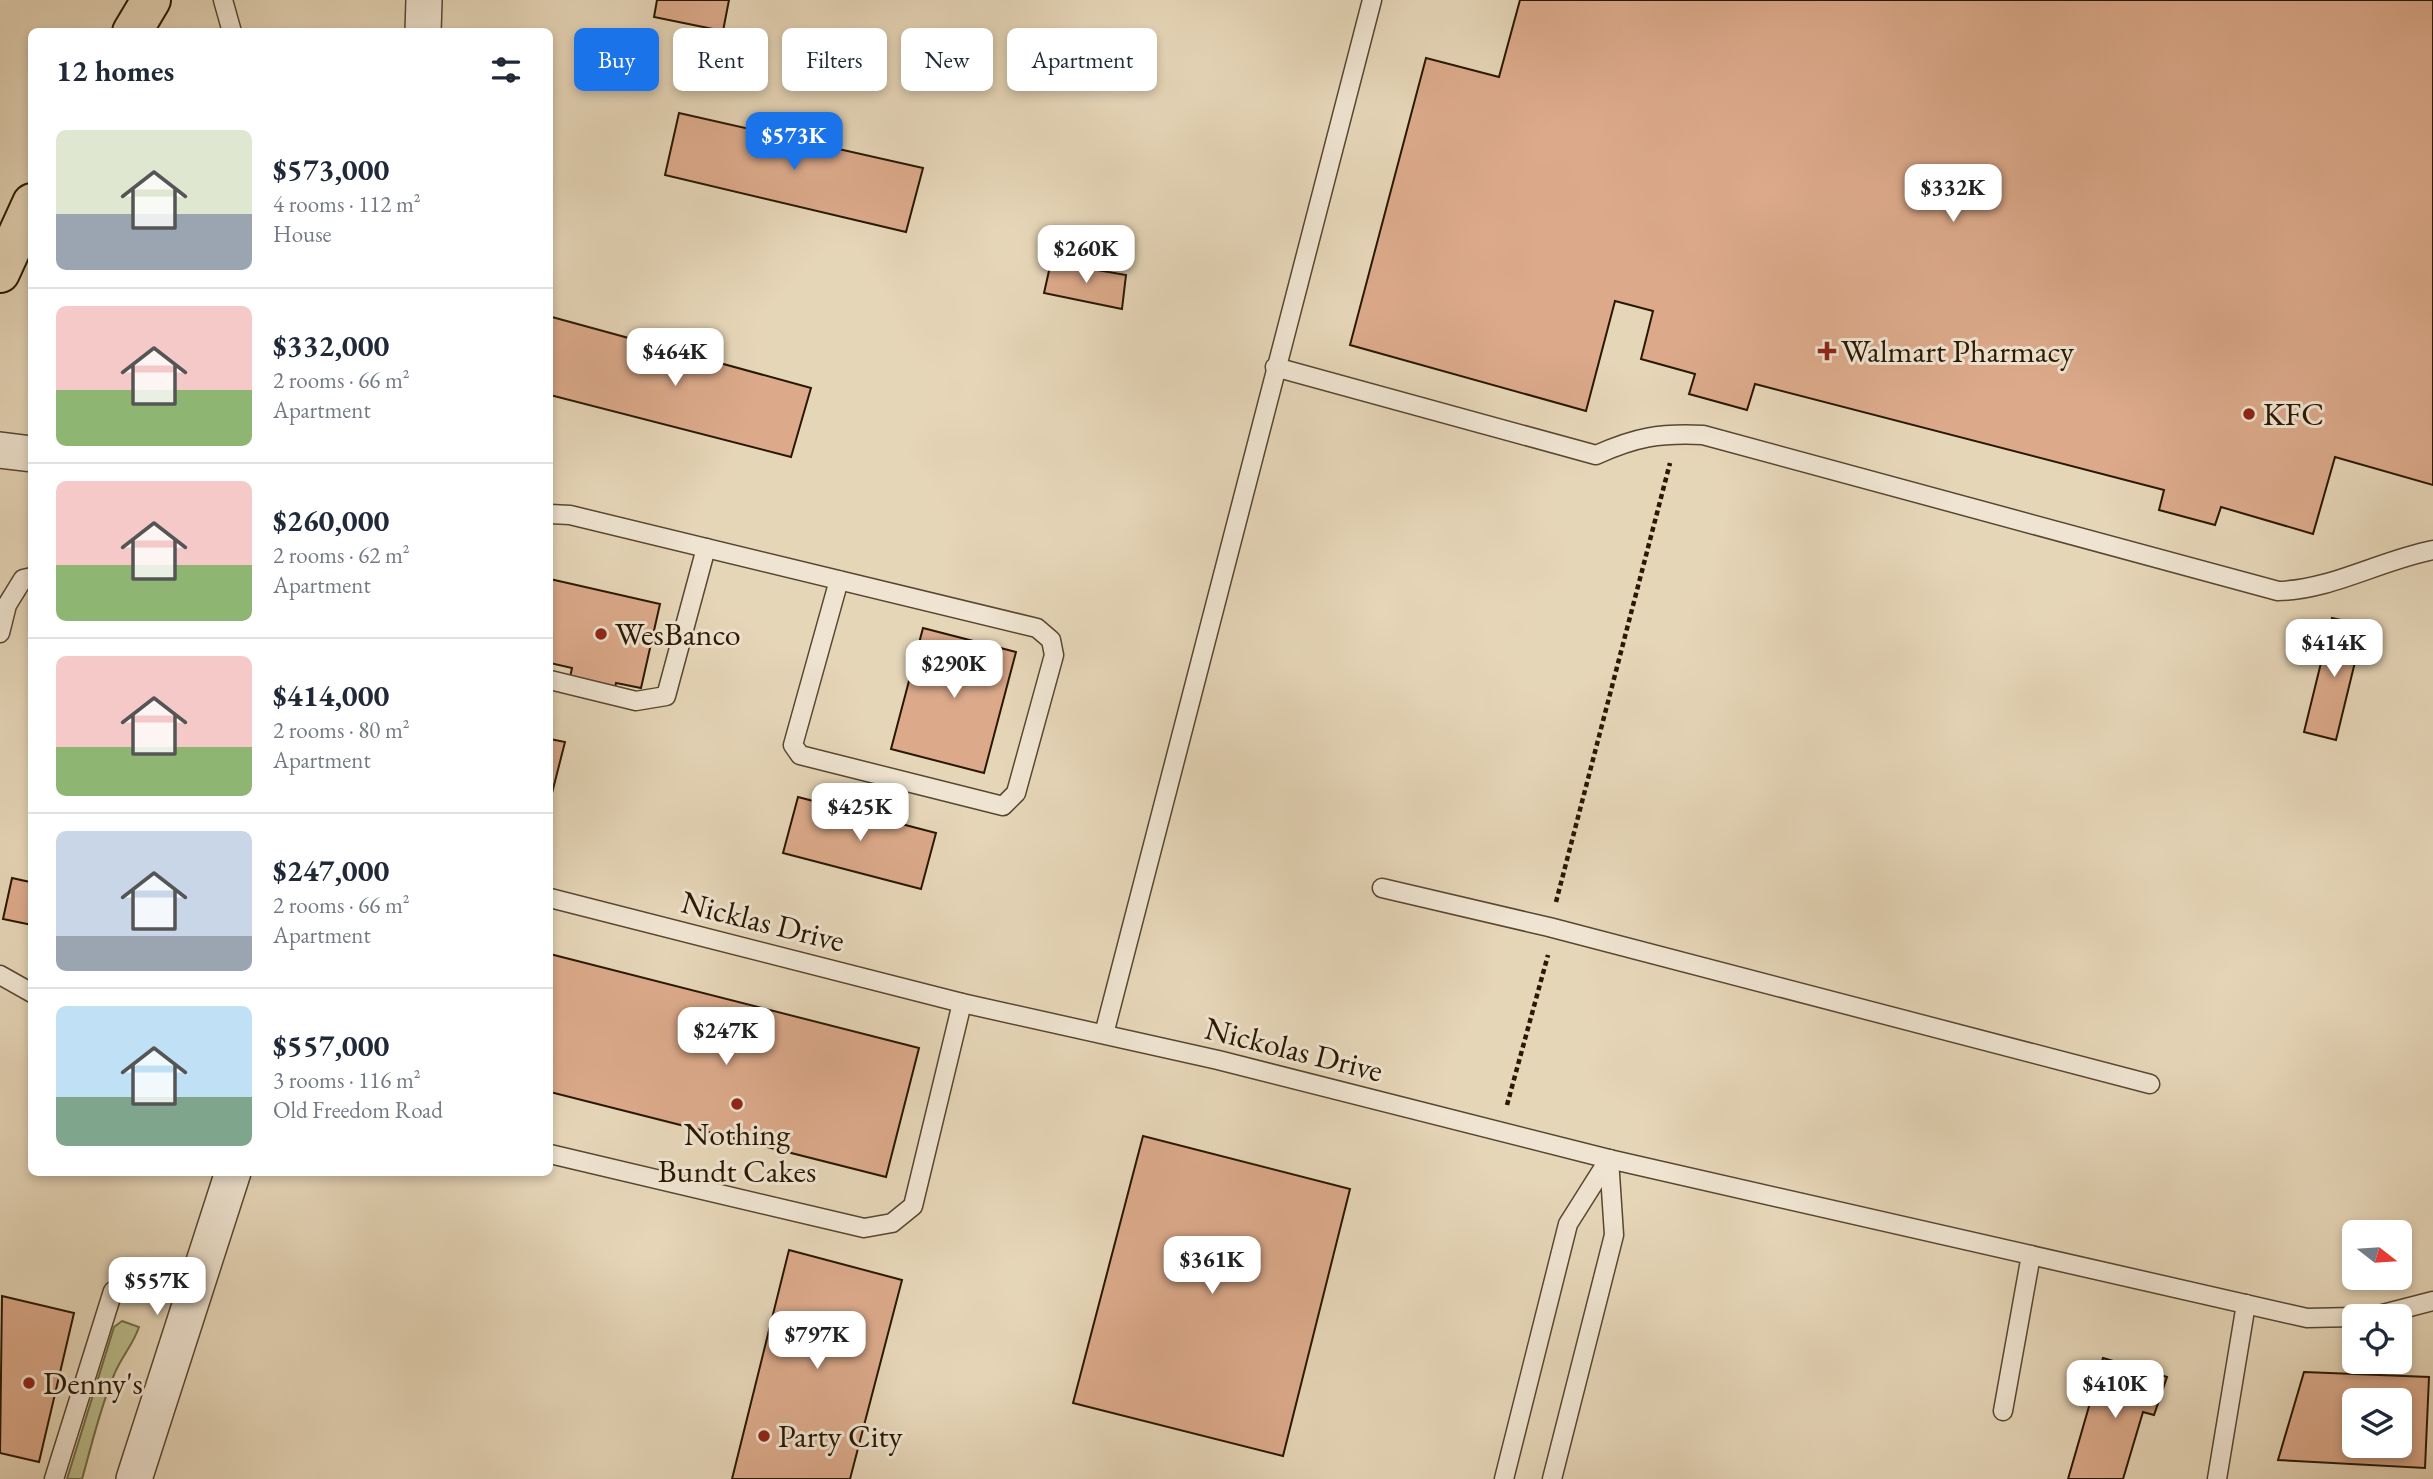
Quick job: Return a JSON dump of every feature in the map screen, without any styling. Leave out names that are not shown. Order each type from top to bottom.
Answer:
[{"type":"main road","points":[[134,28],[151,0]]},
{"type":"main road","points":[[0,273],[28,212]]},
{"type":"street","points":[[423,28],[424,0]]},
{"type":"street","points":[[0,450],[28,454]]},
{"type":"street","points":[[134,1479],[232,1176]]},
{"type":"lane","points":[[223,0],[231,28]]},
{"type":"lane","points":[[1104,1034],[1372,0]]},
{"type":"lane","points":[[1275,367],[1596,455],[1631,439],[1678,433],[1703,435],[2278,591],[2303,590],[2408,555],[2433,550]]},
{"type":"lane","points":[[553,514],[570,515],[706,548],[839,580],[1037,628],[1051,640],[1054,655],[1016,793],[1003,806],[800,755],[793,745],[839,580]]},
{"type":"lane","points":[[553,681],[636,701],[666,696],[706,548]]},
{"type":"lane","points":[[0,633],[7,605],[23,579],[28,578]]},
{"type":"lane","points":[[1382,888],[1549,927],[2150,1084]]},
{"type":"lane","name":"Nicklas Drive","points":[[553,899],[962,1003]]},
{"type":"lane","points":[[0,975],[28,991]]},
{"type":"lane","points":[[553,1155],[864,1228],[892,1223],[914,1206],[962,1003]]},
{"type":"lane","name":"Nickolas Drive","points":[[962,1003],[1104,1034],[1609,1159],[2307,1318],[2342,1317]]},
{"type":"lane","points":[[1504,1479],[1569,1224],[1609,1159]]},
{"type":"lane","points":[[1552,1479],[1614,1235],[1609,1159]]},
{"type":"lane","points":[[2003,1411],[2031,1255]]},
{"type":"lane","points":[[54,1479],[113,1291]]},
{"type":"lane","points":[[2412,1306],[2433,1301]]},
{"type":"lane","points":[[2217,1479],[2246,1304]]},
{"type":"path","points":[[1507,1106],[1548,953],[1549,927],[1678,433]]},
{"type":"green space","points":[[122,1321],[139,1327],[109,1388],[82,1479],[67,1479],[114,1327]]},
{"type":"building","points":[[657,0],[729,0],[724,28],[708,28],[654,17]]},
{"type":"building","points":[[1520,0],[2433,0],[2433,485],[2335,457],[2313,534],[2221,507],[2215,525],[2159,510],[2164,490],[1755,384],[1747,410],[1689,394],[1695,374],[1641,359],[1653,311],[1615,301],[1586,411],[1350,345],[1426,58],[1499,77]]},
{"type":"building","points":[[679,113],[923,168],[906,232],[665,175]]},
{"type":"building","points":[[1051,262],[1126,275],[1122,309],[1044,293]]},
{"type":"building","points":[[553,317],[811,388],[791,457],[553,396]]},
{"type":"building","name":"WesBanco","points":[[553,580],[660,604],[641,688],[616,683],[614,692],[569,682],[572,668],[553,664]]},
{"type":"building","points":[[2332,618],[2364,625],[2336,740],[2304,732]]},
{"type":"building","points":[[923,628],[1016,652],[984,773],[891,749]]},
{"type":"building","points":[[553,740],[565,742],[553,789]]},
{"type":"building","points":[[798,797],[936,833],[921,889],[783,853]]},
{"type":"building","points":[[12,878],[28,882],[28,924],[3,919]]},
{"type":"building","points":[[553,955],[919,1048],[886,1177],[553,1093]]},
{"type":"building","points":[[1143,1136],[1350,1189],[1283,1456],[1073,1403]]},
{"type":"building","points":[[789,1250],[902,1280],[850,1479],[732,1479]]},
{"type":"building","name":"Denny's","points":[[2,1296],[74,1313],[39,1462],[0,1453]]},
{"type":"building","points":[[2103,1358],[2167,1377],[2154,1415],[2143,1412],[2123,1479],[2068,1479]]},
{"type":"building","points":[[2304,1372],[2429,1377],[2425,1468],[2278,1460]]},
{"type":"place","name":"Walmart Pharmacy","points":[[1827,351]]},
{"type":"place","name":"KFC","points":[[2249,414]]},
{"type":"place","name":"WesBanco","points":[[601,634]]},
{"type":"place","name":"Nothing Bundt Cakes","points":[[737,1104]]},
{"type":"place","name":"Denny's","points":[[29,1383]]},
{"type":"place","name":"Party City","points":[[764,1436]]}]
